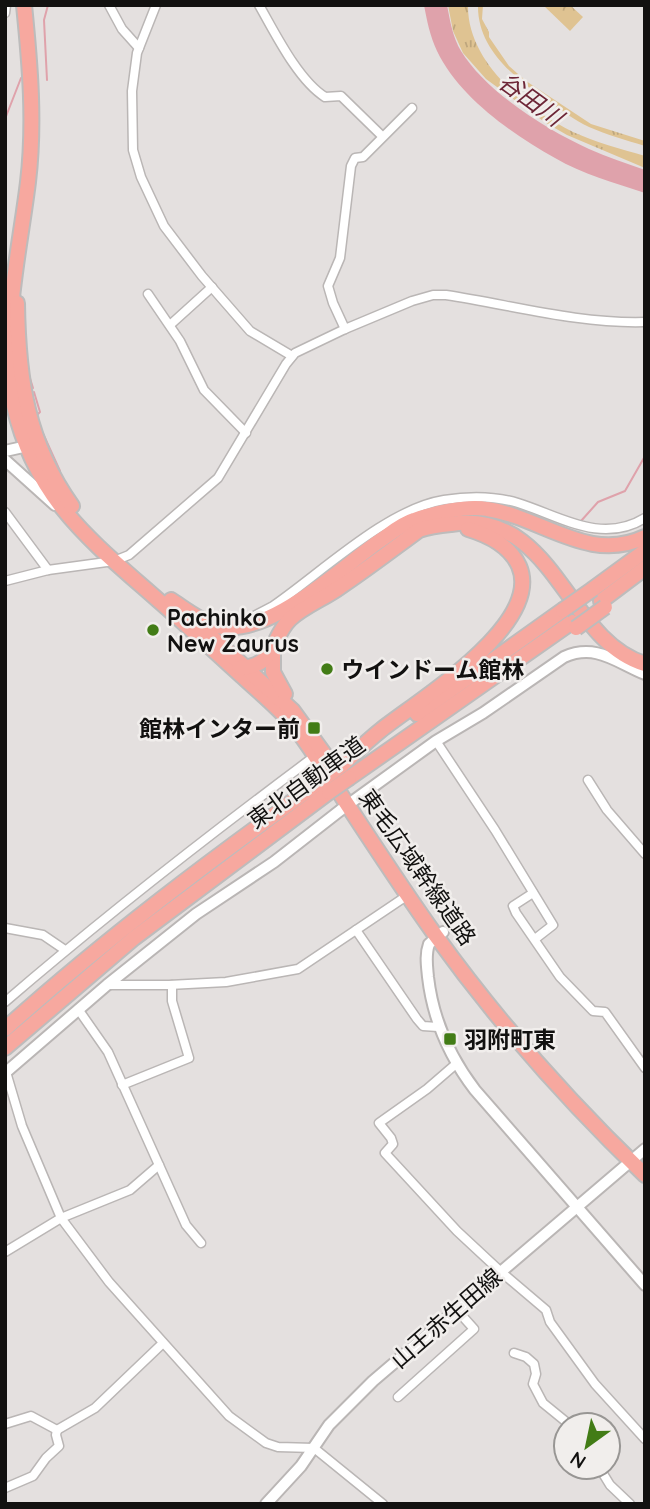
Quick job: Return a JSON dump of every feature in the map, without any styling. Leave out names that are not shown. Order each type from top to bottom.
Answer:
[{"type":"highway","name":"東毛広域幹線道路","points":[[24,5],[31,69],[31,141],[16,264],[17,326],[31,447],[50,491],[68,516],[94,544],[171,600],[238,664],[292,723],[351,802],[489,1006],[551,1079],[639,1158],[645,1175]]},
{"type":"highway","name":"東毛広域幹線道路","points":[[31,447],[78,514],[119,560],[293,711],[314,737],[408,895],[440,934]]},
{"type":"highway","points":[[253,625],[239,639],[238,664],[262,662],[273,650],[285,626],[296,615],[344,585],[419,530],[453,518],[467,508],[494,510],[593,546],[621,545],[645,537]]},
{"type":"highway","points":[[171,600],[215,626],[229,628],[253,625],[273,617],[293,604],[406,523],[431,514],[496,521],[527,537],[555,564],[603,628],[623,645],[645,657]]},
{"type":"highway","points":[[453,518],[483,524],[522,542],[551,569],[606,640],[621,653],[645,664]]},
{"type":"highway","points":[[345,772],[378,732],[489,644],[519,604],[523,580],[520,567],[512,554],[486,535],[453,518]]},
{"type":"highway","name":"東北自動車道","points":[[600,599],[645,551]]},
{"type":"highway","name":"東北自動車道","points":[[345,772],[478,688],[645,568]]},
{"type":"highway","points":[[571,620],[600,599],[645,581]]},
{"type":"highway","name":"東北自動車道","points":[[5,1029],[97,949],[185,880],[571,620]]},
{"type":"highway","points":[[273,650],[274,678],[310,722],[314,737]]},
{"type":"highway","name":"東北自動車道","points":[[5,1048],[134,937],[325,786]]},
{"type":"street","points":[[5,13],[6,5]]},
{"type":"street","points":[[110,5],[122,29],[139,48]]},
{"type":"street","points":[[156,5],[135,61],[132,136],[137,166],[164,226],[212,287],[250,331],[292,356]]},
{"type":"street","points":[[259,5],[312,87],[325,97],[341,96],[382,136]]},
{"type":"street","points":[[345,329],[328,286],[342,246],[350,171],[355,158],[363,157],[412,108]]},
{"type":"street","points":[[170,325],[212,287]]},
{"type":"street","points":[[148,294],[170,325],[204,390],[246,433]]},
{"type":"street","points":[[5,581],[48,570],[119,560],[218,478],[292,356],[345,329],[412,301],[440,295],[550,314],[645,322]]},
{"type":"street","points":[[5,451],[31,447]]},
{"type":"street","points":[[5,460],[12,461],[31,447]]},
{"type":"street","points":[[5,460],[68,516]]},
{"type":"street","points":[[232,624],[273,606],[391,521],[440,500],[474,497],[517,502],[568,523],[596,530],[626,527],[645,518]]},
{"type":"street","points":[[5,512],[48,570]]},
{"type":"street","points":[[383,1504],[314,1448],[278,1447],[266,1443],[229,1416],[109,1282],[61,1218],[22,1126],[6,1073],[78,1009],[195,915],[274,862],[436,741],[483,713],[564,657],[576,651],[606,655],[645,674]]},
{"type":"street","points":[[436,741],[553,925],[535,939]]},
{"type":"street","points":[[5,1002],[65,950],[251,803],[315,756]]},
{"type":"street","points":[[589,780],[607,810],[645,854]]},
{"type":"street","points":[[533,893],[513,906],[568,985],[593,1011],[605,1012],[645,1068]]},
{"type":"street","points":[[107,985],[226,982],[299,969],[408,895]]},
{"type":"street","points":[[5,928],[43,935],[65,950]]},
{"type":"street","points":[[356,930],[417,1019],[423,1026],[438,1027]]},
{"type":"street","points":[[440,934],[427,949],[426,963],[438,1027],[456,1064],[475,1090],[645,1285]]},
{"type":"street","points":[[122,1085],[189,1058],[172,1001],[172,985]]},
{"type":"street","points":[[78,1009],[108,1052],[186,1225],[201,1243]]},
{"type":"street","points":[[456,1064],[418,1097],[379,1124],[393,1144],[385,1153],[457,1231],[546,1310],[550,1322],[595,1384],[645,1438]]},
{"type":"street","name":"山王赤生田線","points":[[265,1504],[288,1482],[343,1410],[500,1271],[639,1158]]},
{"type":"street","points":[[5,1252],[61,1218],[130,1190],[159,1165]]},
{"type":"street","points":[[398,1397],[474,1329],[456,1309]]},
{"type":"street","points":[[5,1488],[36,1472],[59,1446],[55,1434],[57,1430],[95,1408],[163,1343]]},
{"type":"street","points":[[514,1353],[526,1357],[534,1364],[536,1374],[533,1384],[543,1403],[553,1411]]},
{"type":"street","points":[[5,1424],[31,1416],[57,1430]]},
{"type":"street","points":[[608,1481],[630,1504]]},
{"type":"green space","points":[[448,5],[468,5],[470,26],[477,46],[488,64],[519,97],[573,132],[645,156],[645,168],[567,135],[486,79],[463,53],[453,31]]},
{"type":"green space","points":[[478,5],[483,5],[482,19],[489,37],[509,66],[526,81],[591,124],[645,141],[645,146],[583,124],[523,83],[491,49],[479,21]]},
{"type":"green space","points":[[543,5],[570,5],[583,17],[570,31]]},
{"type":"shaded area","points":[[424,5],[447,5],[461,51],[501,95],[572,141],[645,170],[645,193],[565,164],[488,113],[447,68],[432,40]]},
{"type":"waterway","points":[[47,80],[44,20],[48,5]]},
{"type":"waterway","points":[[5,119],[21,78]]},
{"type":"waterway","points":[[25,321],[25,335]]},
{"type":"waterway","points":[[28,372],[33,388]]},
{"type":"waterway","points":[[34,392],[40,412],[37,415]]},
{"type":"waterway","points":[[40,427],[60,471]]},
{"type":"waterway","points":[[581,521],[598,502],[625,491],[645,456]]},
{"type":"place","name":"Pachinko New Zaurus","points":[[153,630]]},
{"type":"place","name":"ウインドーム館林","points":[[327,669]]},
{"type":"place","name":"館林インター前","points":[[314,728]]},
{"type":"place","name":"羽附町東","points":[[450,1039]]},
{"type":"water label","name":"谷田川","points":[[531,99]]}]
